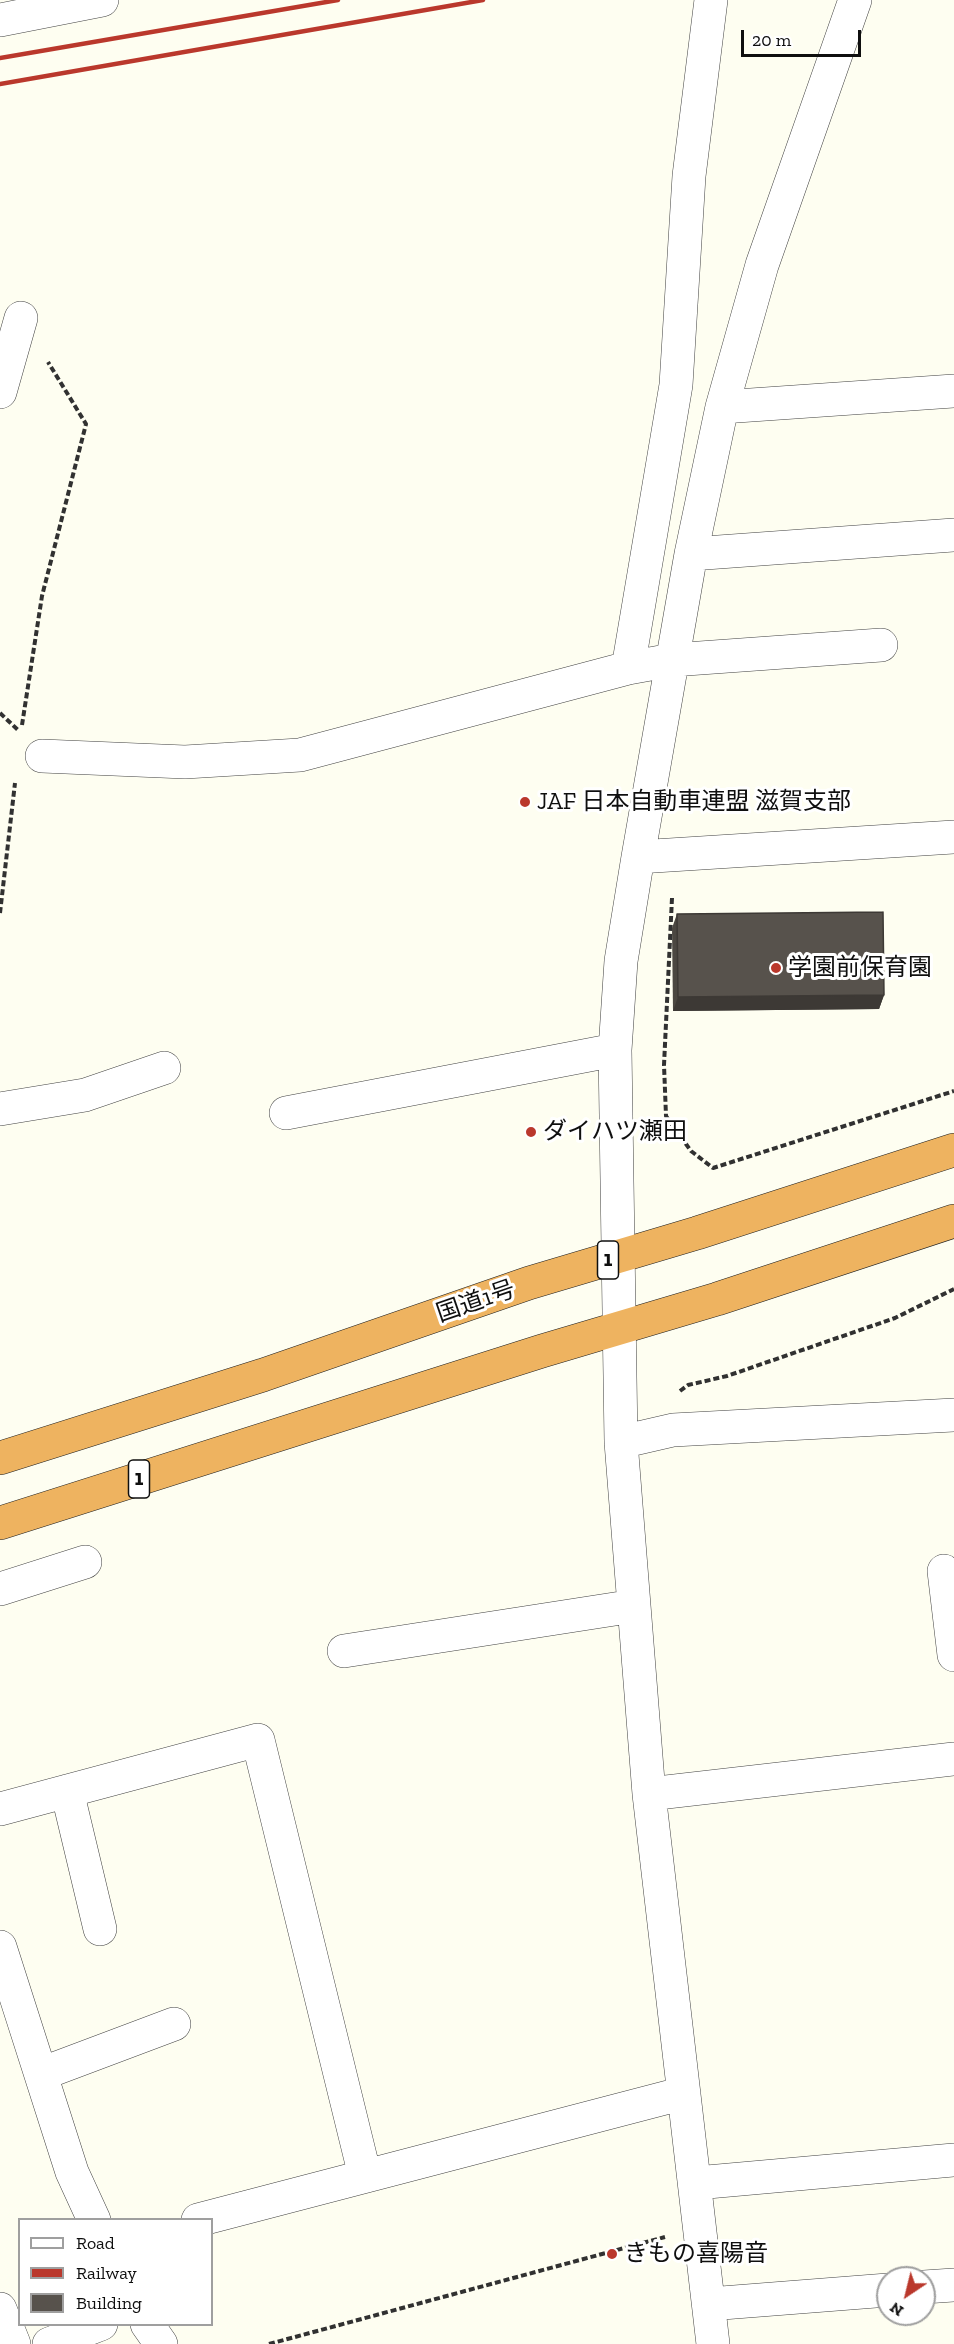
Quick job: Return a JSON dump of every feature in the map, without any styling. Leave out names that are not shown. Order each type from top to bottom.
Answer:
[{"type":"highway","name":"国道1号","points":[[0,1458],[263,1375],[530,1283],[954,1149]]},
{"type":"highway","name":"1","points":[[0,1523],[717,1299],[954,1221]]},
{"type":"street","points":[[0,20],[102,0]]},
{"type":"street","points":[[628,668],[676,385],[689,176],[711,0]]},
{"type":"street","points":[[713,2344],[649,1794],[621,1442],[615,1050],[621,961],[638,857],[691,554],[722,407],[762,265],[855,0]]},
{"type":"street","points":[[0,392],[21,318]]},
{"type":"street","points":[[722,407],[954,391]]},
{"type":"street","points":[[691,554],[954,535]]},
{"type":"street","points":[[42,756],[185,762],[300,755],[628,668],[672,660],[881,645]]},
{"type":"street","points":[[638,857],[954,837]]},
{"type":"street","points":[[286,1113],[615,1050]]},
{"type":"street","points":[[0,1109],[86,1095],[164,1068]]},
{"type":"street","points":[[621,1442],[665,1432],[954,1415]]},
{"type":"street","points":[[0,1588],[85,1562]]},
{"type":"street","points":[[944,1571],[954,1655]]},
{"type":"street","points":[[344,1650],[634,1606]]},
{"type":"street","points":[[0,1809],[258,1740],[365,2176]]},
{"type":"street","points":[[649,1794],[954,1759]]},
{"type":"street","points":[[67,1791],[100,1929]]},
{"type":"street","points":[[0,1947],[72,2172],[93,2218]]},
{"type":"street","points":[[40,2073],[174,2025]]},
{"type":"street","points":[[206,2218],[684,2093]]},
{"type":"street","points":[[696,2183],[954,2160]]},
{"type":"street","points":[[936,2286],[954,2285]]},
{"type":"street","points":[[709,2304],[876,2291]]},
{"type":"street","points":[[0,2309],[14,2344]]},
{"type":"street","points":[[49,2344],[98,2326]]},
{"type":"street","points":[[148,2326],[161,2344]]},
{"type":"path","points":[[0,713],[21,732],[42,596],[86,424],[21,318]]},
{"type":"path","points":[[0,913],[16,778]]},
{"type":"path","points":[[674,855],[664,1065],[666,1116],[691,1151],[713,1168],[954,1091]]},
{"type":"path","points":[[665,1432],[667,1401],[688,1385],[727,1376],[895,1318],[954,1289]]},
{"type":"path","points":[[269,2344],[701,2227]]},
{"type":"building","name":"学園前保育園","points":[[883,912],[884,995],[678,997],[677,914]]},
{"type":"railway","points":[[0,58],[338,0]]},
{"type":"railway","points":[[0,84],[483,0]]},
{"type":"place","name":"JAF 日本自動車連盟 滋賀支部","points":[[525,802]]},
{"type":"place","name":"学園前保育園","points":[[776,968]]},
{"type":"place","name":"ダイハツ瀬田","points":[[531,1132]]},
{"type":"place","name":"きもの喜陽音","points":[[612,2254]]}]
